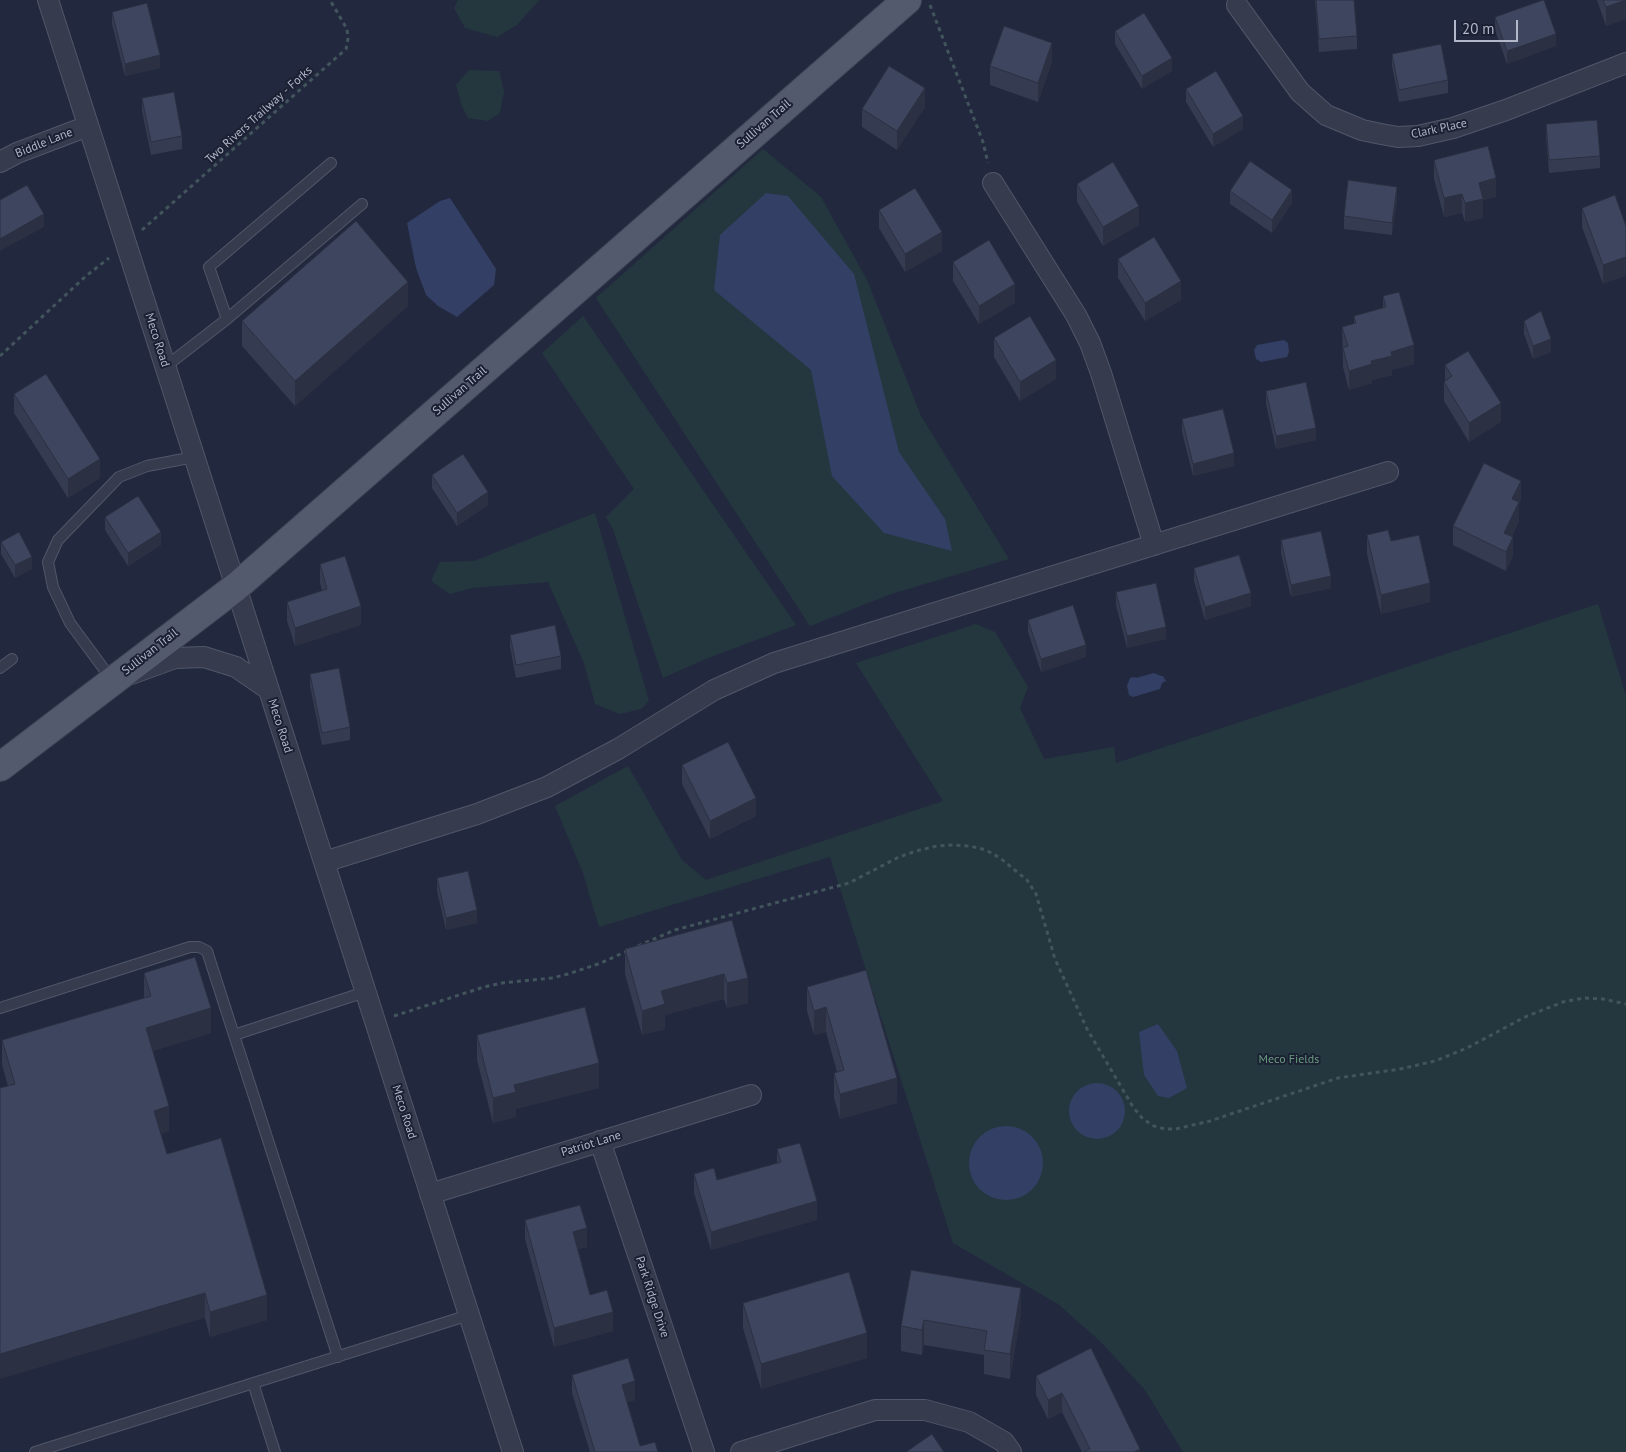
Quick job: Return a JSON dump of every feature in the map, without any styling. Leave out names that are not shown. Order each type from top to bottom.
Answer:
[{"type":"main road","name":"Sullivan Trail","points":[[0,767],[236,587],[907,0]]},
{"type":"street","name":"Meco Road","points":[[48,0],[512,1452]]},
{"type":"street","name":"Clark Place","points":[[1237,5],[1300,92],[1326,115],[1362,130],[1398,137],[1418,136],[1453,128],[1506,110],[1626,63]]},
{"type":"street","name":"Biddle Lane","points":[[0,162],[17,153],[88,126]]},
{"type":"street","points":[[993,183],[1076,315],[1090,344],[1101,373],[1154,545]]},
{"type":"street","points":[[324,862],[477,814],[547,787],[618,749],[714,690],[774,663],[1388,472]]},
{"type":"street","points":[[113,681],[175,658],[204,657],[236,667],[268,689]]},
{"type":"street","name":"Patriot Lane","points":[[430,1194],[751,1095]]},
{"type":"street","name":"Park Ridge Drive","points":[[600,1141],[704,1452]]},
{"type":"street","points":[[741,1452],[875,1410],[925,1410],[969,1422],[1004,1442],[1011,1452]]},
{"type":"lane","points":[[227,319],[209,266],[332,163]]},
{"type":"lane","points":[[165,367],[227,319],[362,204]]},
{"type":"lane","points":[[113,681],[70,623],[53,587],[48,562],[58,540],[119,477],[147,466],[194,457]]},
{"type":"lane","points":[[0,668],[12,659]]},
{"type":"lane","points":[[0,1008],[190,947],[199,947],[206,951],[338,1357]]},
{"type":"lane","points":[[234,1035],[365,992]]},
{"type":"lane","points":[[34,1452],[469,1315]]},
{"type":"lane","points":[[253,1383],[275,1452]]},
{"type":"path","name":"Two Rivers Trailway - Forks","points":[[142,230],[346,49],[348,40],[346,29],[330,0]]},
{"type":"path","points":[[928,0],[983,142],[993,183]]},
{"type":"path","points":[[0,356],[86,276],[109,258]]},
{"type":"path","points":[[375,1022],[484,987],[502,983],[552,978],[584,969],[675,930],[833,889],[850,883],[899,857],[937,846],[953,845],[970,846],[986,850],[1000,858],[1027,880],[1036,894],[1055,959],[1087,1029],[1133,1107],[1148,1122],[1165,1129],[1176,1129],[1210,1121],[1338,1078],[1400,1069],[1435,1061],[1467,1048],[1525,1017],[1563,1002],[1584,998],[1603,999],[1626,1004]]},
{"type":"green space","points":[[458,0],[539,0],[517,25],[497,37],[465,28],[454,8]]},
{"type":"green space","points":[[469,70],[499,71],[504,91],[500,113],[488,121],[468,118],[462,106],[456,85]]},
{"type":"green space","points":[[763,149],[821,197],[867,280],[921,416],[1009,559],[891,594],[810,626],[596,298]]},
{"type":"green space","points":[[583,316],[796,625],[703,660],[663,678],[613,529],[606,517],[634,489],[542,353]]},
{"type":"green space","points":[[595,513],[649,701],[641,709],[620,714],[595,704],[584,663],[548,582],[472,588],[450,594],[431,581],[440,562],[474,561]]},
{"type":"green space","name":"Meco Fields","points":[[1598,604],[1626,696],[1626,1452],[1183,1452],[1145,1390],[1102,1343],[1058,1304],[953,1243],[830,857],[599,927],[583,873],[555,806],[628,766],[682,860],[706,880],[943,801],[856,663],[976,624],[995,632],[1028,687],[1020,708],[1044,759],[1114,747],[1116,763]]},
{"type":"water","points":[[766,193],[788,196],[854,274],[899,452],[945,519],[952,551],[884,533],[832,476],[811,370],[714,290],[720,235]]},
{"type":"water","points":[[450,198],[496,269],[494,285],[457,317],[438,306],[426,295],[416,268],[407,223],[440,201]]},
{"type":"water","points":[[1284,340],[1288,343],[1289,352],[1287,357],[1261,362],[1256,359],[1254,350],[1257,345]]},
{"type":"water","points":[[1154,673],[1163,676],[1166,681],[1162,683],[1160,689],[1133,697],[1129,695],[1127,686],[1130,678]]},
{"type":"water","points":[[1158,1024],[1177,1051],[1187,1088],[1169,1098],[1158,1096],[1144,1075],[1139,1032]]},
{"type":"water","points":[[1097,1083],[1108,1085],[1117,1091],[1123,1100],[1125,1111],[1123,1122],[1117,1131],[1108,1137],[1097,1139],[1086,1137],[1077,1131],[1071,1122],[1069,1111],[1071,1100],[1077,1091],[1086,1085]]},
{"type":"water","points":[[1006,1126],[1027,1132],[1037,1142],[1043,1163],[1037,1184],[1027,1194],[1006,1200],[985,1194],[975,1184],[969,1163],[975,1142],[985,1132]]},
{"type":"building","points":[[1316,0],[1354,0],[1357,36],[1319,39]]},
{"type":"building","points":[[1544,0],[1556,34],[1507,51],[1495,17]]},
{"type":"building","points":[[1603,0],[1626,0],[1606,7]]},
{"type":"building","points":[[147,3],[160,55],[125,64],[112,12]]},
{"type":"building","points":[[1144,13],[1172,58],[1142,76],[1115,31]]},
{"type":"building","points":[[1004,26],[1052,43],[1038,83],[990,66]]},
{"type":"building","points":[[1441,44],[1448,80],[1399,90],[1392,54]]},
{"type":"building","points":[[889,66],[925,88],[897,131],[862,109]]},
{"type":"building","points":[[1216,71],[1243,116],[1213,134],[1186,89]]},
{"type":"building","points":[[174,92],[182,136],[151,142],[142,98]]},
{"type":"building","points":[[1597,120],[1600,156],[1549,160],[1546,124]]},
{"type":"building","points":[[1488,146],[1496,178],[1479,183],[1483,199],[1465,203],[1462,194],[1444,198],[1434,160]]},
{"type":"building","points":[[1250,161],[1292,190],[1272,220],[1230,191]]},
{"type":"building","points":[[1113,162],[1139,206],[1103,227],[1077,184]]},
{"type":"building","points":[[1348,180],[1397,187],[1392,223],[1344,216]]},
{"type":"building","points":[[27,185],[44,214],[0,239],[0,200]]},
{"type":"building","points":[[915,188],[942,232],[905,254],[879,210]]},
{"type":"building","points":[[1615,195],[1626,226],[1626,257],[1603,265],[1582,208]]},
{"type":"building","points":[[356,221],[408,282],[295,381],[242,321]]},
{"type":"building","points":[[1154,237],[1181,281],[1145,303],[1118,259]]},
{"type":"building","points":[[989,240],[1015,284],[979,306],[953,262]]},
{"type":"building","points":[[1399,292],[1414,345],[1391,352],[1392,356],[1371,361],[1372,364],[1349,371],[1343,348],[1348,346],[1342,327],[1356,323],[1354,316],[1386,307],[1383,296]]},
{"type":"building","points":[[1541,311],[1551,339],[1533,346],[1524,321]]},
{"type":"building","points":[[1030,316],[1056,360],[1020,382],[994,338]]},
{"type":"building","points":[[1468,351],[1501,403],[1469,423],[1444,382],[1452,376],[1445,365]]},
{"type":"building","points":[[46,374],[100,459],[68,479],[14,394]]},
{"type":"building","points":[[1306,382],[1316,428],[1276,436],[1266,391]]},
{"type":"building","points":[[1223,409],[1234,453],[1193,464],[1182,419]]},
{"type":"building","points":[[463,454],[488,492],[457,513],[432,475]]},
{"type":"building","points":[[1484,463],[1521,481],[1512,499],[1519,502],[1504,533],[1513,537],[1506,552],[1453,526]]},
{"type":"building","points":[[138,496],[161,532],[128,553],[105,517]]},
{"type":"building","points":[[1388,530],[1391,541],[1419,535],[1430,583],[1381,595],[1367,535]]},
{"type":"building","points":[[1321,531],[1331,576],[1291,585],[1281,540]]},
{"type":"building","points":[[19,532],[32,557],[15,565],[1,542]]},
{"type":"building","points":[[1239,555],[1251,593],[1205,607],[1194,568]]},
{"type":"building","points":[[345,556],[361,606],[295,628],[287,602],[327,589],[320,564]]},
{"type":"building","points":[[1156,583],[1166,627],[1127,636],[1116,592]]},
{"type":"building","points":[[1073,605],[1086,645],[1041,659],[1028,620]]},
{"type":"building","points":[[555,625],[561,656],[516,665],[510,635]]},
{"type":"building","points":[[339,668],[350,727],[322,733],[310,674]]},
{"type":"building","points":[[728,742],[756,798],[710,821],[682,765]]},
{"type":"building","points":[[468,871],[477,910],[446,918],[437,878]]},
{"type":"building","points":[[732,920],[748,978],[727,983],[724,974],[661,991],[665,1004],[642,1011],[625,949]]},
{"type":"building","points":[[195,957],[211,1008],[146,1028],[169,1106],[154,1111],[167,1154],[221,1138],[267,1295],[210,1312],[205,1293],[0,1354],[0,1088],[15,1084],[2,1040],[151,996],[144,973]]},
{"type":"building","points":[[866,970],[897,1078],[840,1094],[834,1073],[844,1070],[826,1007],[814,1011],[807,987]]},
{"type":"building","points":[[585,1007],[599,1063],[514,1085],[516,1092],[493,1098],[477,1035]]},
{"type":"building","points":[[800,1143],[817,1201],[711,1232],[694,1174],[714,1168],[717,1180],[781,1162],[777,1149]]},
{"type":"building","points":[[580,1205],[587,1228],[573,1232],[590,1295],[607,1290],[613,1312],[554,1328],[525,1220]]},
{"type":"building","points":[[911,1270],[1021,1288],[1010,1354],[984,1350],[987,1331],[924,1320],[922,1330],[901,1326]]},
{"type":"building","points":[[849,1272],[867,1333],[761,1364],[743,1303]]},
{"type":"building","points":[[1091,1348],[1140,1449],[1134,1452],[1083,1452],[1090,1449],[1062,1393],[1048,1400],[1036,1376]]},
{"type":"building","points":[[628,1358],[635,1381],[622,1385],[640,1446],[655,1442],[658,1452],[595,1452],[572,1375]]},
{"type":"building","points":[[932,1434],[944,1452],[906,1452]]}]
